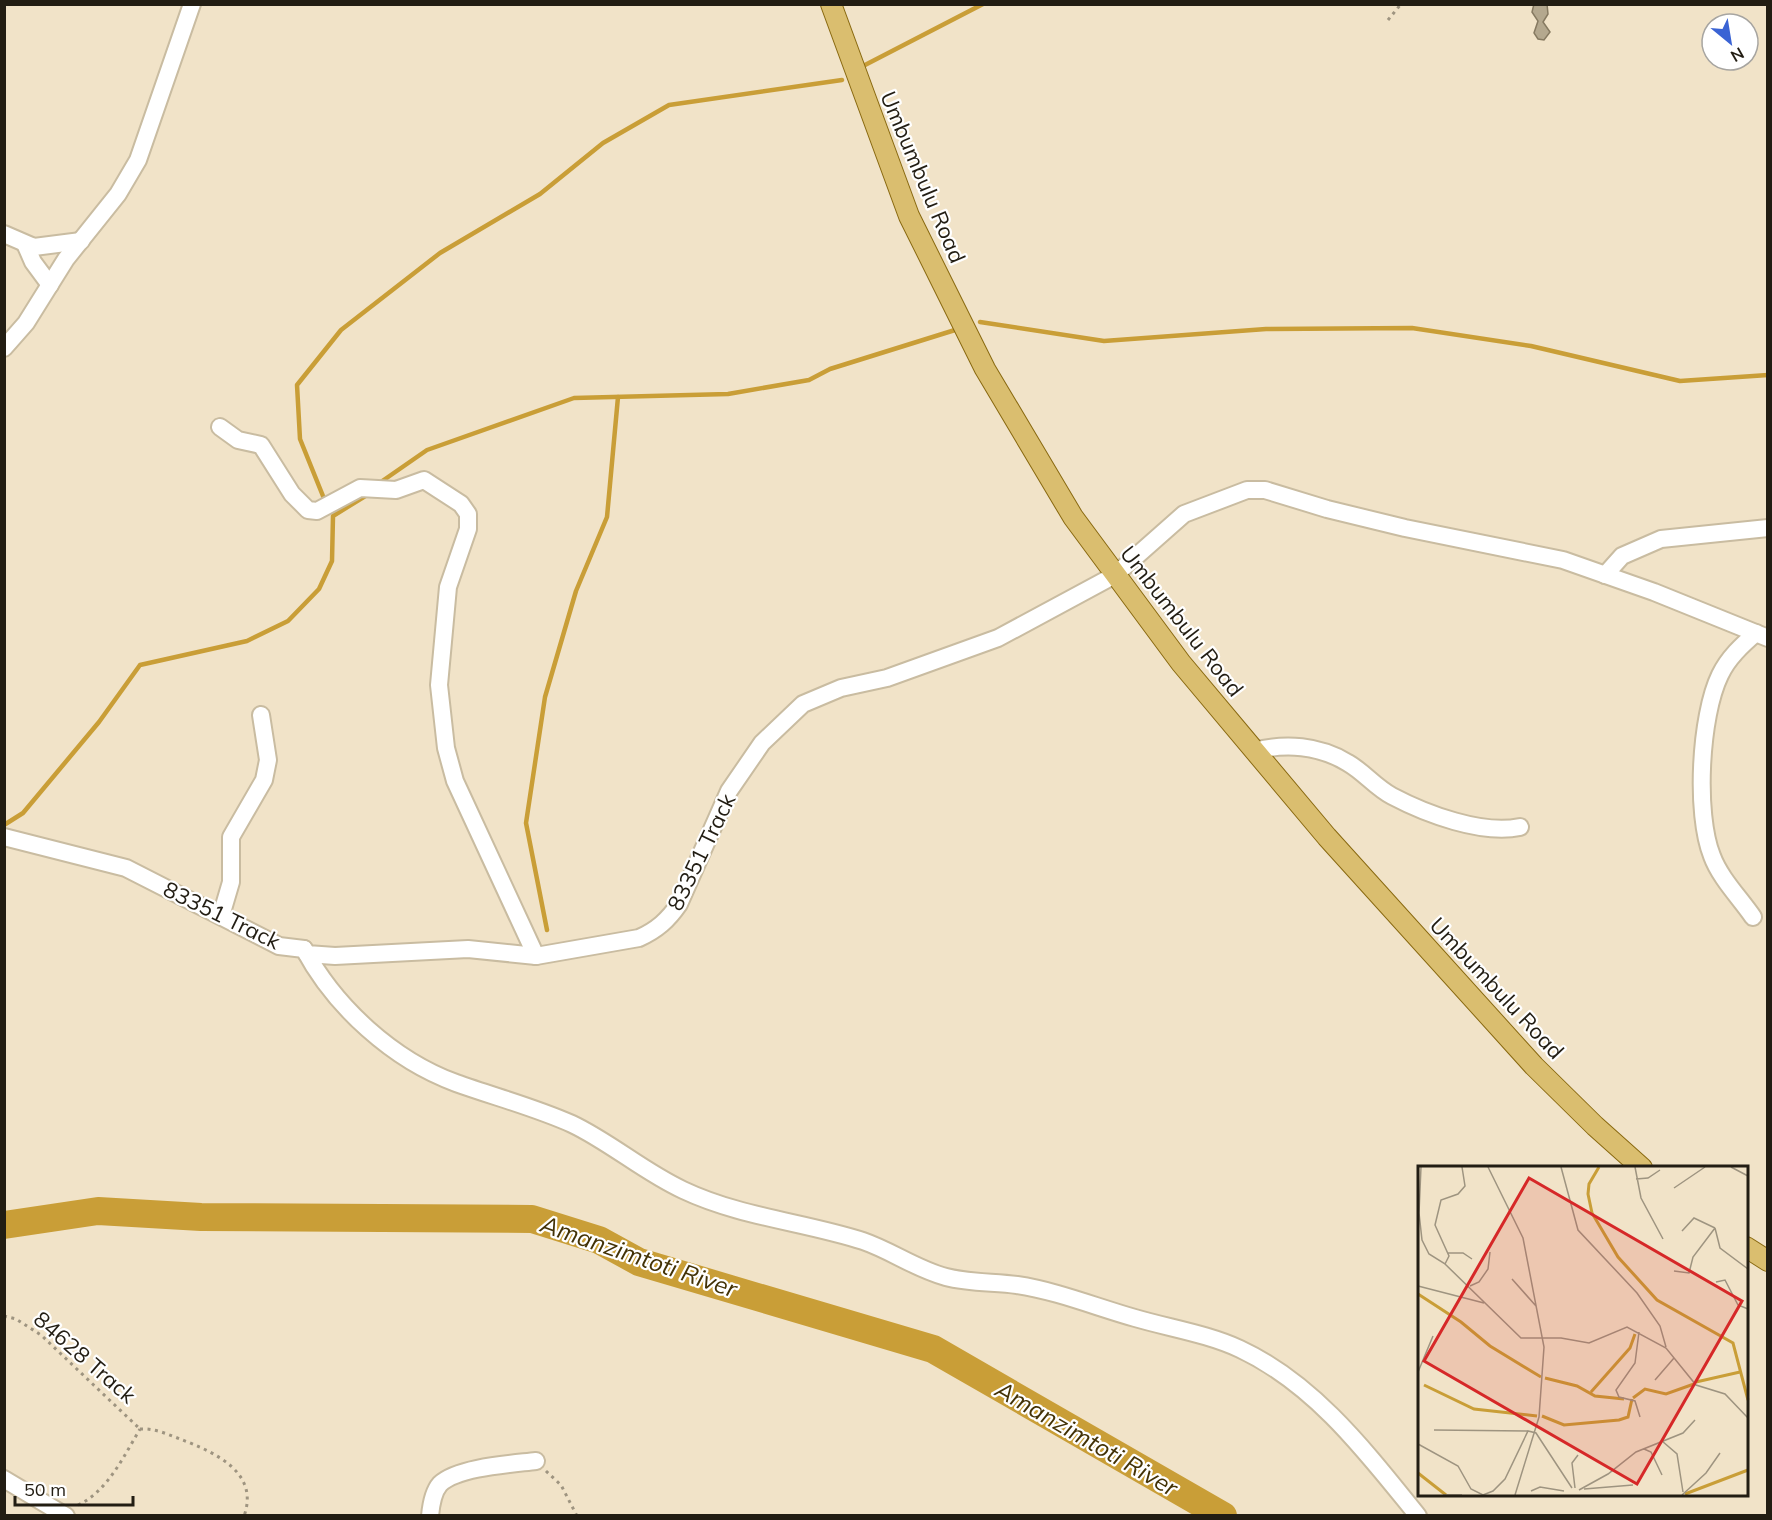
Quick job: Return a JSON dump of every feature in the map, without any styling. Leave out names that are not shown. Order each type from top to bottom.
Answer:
[{"type":"main road","name":"Umbumbulu Road","points":[[831,4],[909,216],[985,369],[1073,517],[1180,663],[1327,837],[1534,1066],[1595,1126],[1641,1166]]},
{"type":"main road","points":[[1748,1248],[1767,1261]]},
{"type":"street","points":[[4,348],[26,323],[81,241],[118,194],[138,160],[192,4]]},
{"type":"street","points":[[4,234],[26,246],[81,241]]},
{"type":"street","points":[[26,246],[33,262],[50,285]]},
{"type":"street","points":[[220,427],[238,440],[261,445],[292,494],[308,510],[317,511],[360,488],[396,490],[420,480],[430,482],[464,508],[469,521],[448,587],[439,686],[446,747],[455,781],[536,956]]},
{"type":"street","name":"83351 Track","points":[[4,837],[126,868],[279,946],[304,949],[307,954],[335,956],[468,949],[536,956],[639,938],[669,919],[679,904],[729,791],[762,743],[803,704],[842,687],[887,678],[998,638],[1115,575],[1184,514],[1247,490],[1264,490],[1327,509],[1405,528],[1563,560],[1762,635]]},
{"type":"street","points":[[1605,575],[1622,556],[1661,539],[1767,528]]},
{"type":"street","points":[[1754,917],[1712,857],[1701,804],[1709,711],[1714,690],[1729,660],[1762,635]]},
{"type":"street","points":[[221,916],[231,882],[231,837],[264,780],[268,760],[261,715]]},
{"type":"street","points":[[1254,751],[1275,745],[1300,746],[1317,750],[1347,762],[1380,789],[1405,802],[1486,829],[1520,827]]},
{"type":"street","points":[[304,949],[320,978],[343,1006],[381,1040],[453,1083],[507,1099],[575,1126],[683,1190],[790,1225],[823,1230],[866,1242],[911,1265],[947,1277],[1017,1285],[1065,1296],[1239,1348],[1279,1371],[1333,1416],[1418,1515]]},
{"type":"street","points":[[430,1515],[435,1493],[448,1479],[476,1471],[536,1461]]},
{"type":"street","points":[[4,1479],[59,1511]]},
{"type":"path","points":[[1388,20],[1401,4]]},
{"type":"path","name":"84628 Track","points":[[4,1316],[16,1319],[41,1335],[140,1429]]},
{"type":"path","points":[[59,1511],[86,1501],[106,1483],[140,1429],[153,1429],[226,1460],[241,1476],[249,1503],[244,1515]]},
{"type":"path","points":[[536,1461],[561,1485],[577,1515]]},
{"type":"building","points":[[1534,4],[1547,4],[1548,14],[1543,22],[1550,32],[1544,40],[1538,39],[1534,33],[1538,21],[1532,12]]},
{"type":"waterway","points":[[865,65],[983,4]]},
{"type":"waterway","points":[[325,501],[300,439],[297,385],[341,330],[440,253],[540,194],[603,143],[669,105],[842,80]]},
{"type":"waterway","points":[[980,322],[1104,341],[1266,329],[1412,328],[1531,346],[1680,381],[1768,375]]},
{"type":"waterway","points":[[378,484],[427,450],[574,398],[728,394],[809,380],[830,369],[955,330]]},
{"type":"waterway","points":[[547,930],[526,823],[545,697],[576,591],[607,517],[618,397]]},
{"type":"waterway","points":[[4,825],[23,813],[99,722],[140,665],[247,641],[288,621],[319,589],[332,561],[333,516],[367,495]]},
{"type":"waterway","name":"Amanzimtoti River","points":[[4,1225],[98,1211],[201,1217],[532,1219],[599,1240],[639,1262],[933,1349],[1223,1516]]}]
